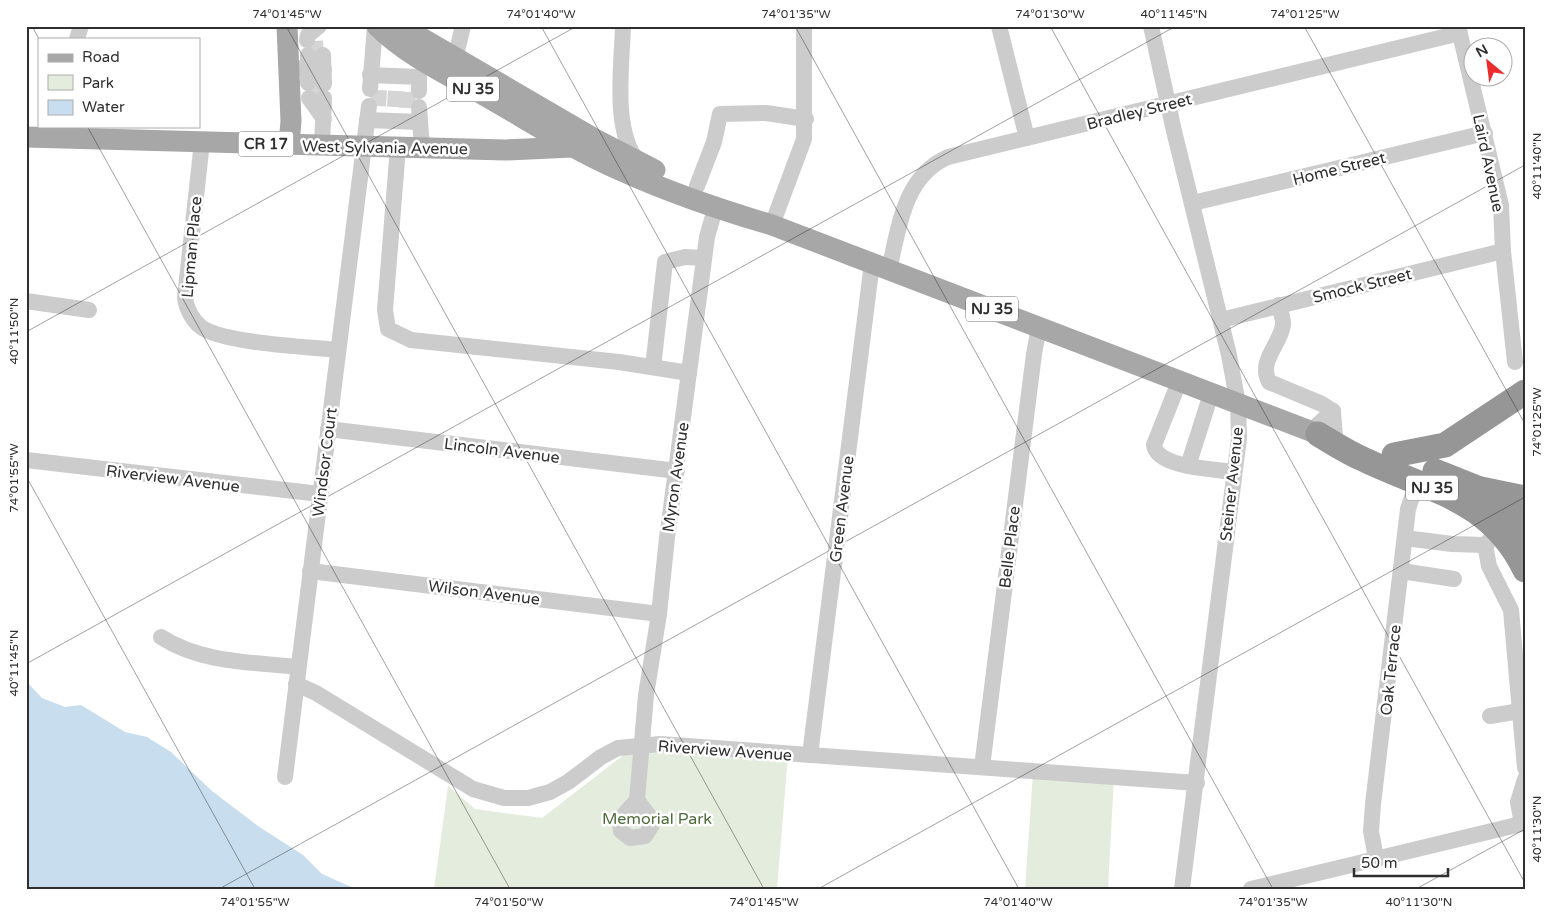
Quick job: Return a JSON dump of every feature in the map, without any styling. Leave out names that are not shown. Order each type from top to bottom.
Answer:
[{"type":"highway","points":[[1394,455],[1446,445],[1525,392]]},
{"type":"highway","name":"NJ 35","points":[[1321,434],[1394,455],[1480,489],[1525,531]]},
{"type":"highway","name":"NJ 35","points":[[1321,434],[1365,460],[1468,505],[1492,538],[1525,570]]},
{"type":"highway","points":[[1480,489],[1525,498]]},
{"type":"main road","points":[[287,26],[315,67],[289,144]]},
{"type":"main road","name":"NJ 35","points":[[376,26],[391,40],[400,100],[574,146]]},
{"type":"main road","name":"NJ 35","points":[[401,26],[595,140],[630,167],[715,209],[772,225],[1179,382],[1321,434]]},
{"type":"main road","name":"West Sylvania Avenue","points":[[26,138],[50,132],[202,142],[422,148],[505,150],[574,146],[595,149],[630,167]]},
{"type":"main road","name":"West Sylvania Avenue","points":[[505,150],[630,167]]},
{"type":"main road","name":"NJ 35","points":[[630,167],[697,186],[722,196],[772,225]]},
{"type":"street","points":[[77,38],[81,26]]},
{"type":"street","points":[[376,26],[375,82],[400,100],[422,148]]},
{"type":"street","points":[[455,59],[462,26]]},
{"type":"street","points":[[624,26],[621,116],[628,147],[630,167]]},
{"type":"street","points":[[772,225],[801,149],[806,119],[804,26]]},
{"type":"street","points":[[999,26],[1027,138]]},
{"type":"street","name":"Steiner Avenue","points":[[1151,26],[1168,104],[1221,320],[1238,404],[1239,438],[1197,783],[1182,889]]},
{"type":"street","name":"Bradley Street","points":[[881,266],[915,185],[925,170],[948,157],[1168,104],[1459,29]]},
{"type":"street","name":"Laird Avenue","points":[[1459,29],[1501,205],[1503,251],[1515,362]]},
{"type":"street","points":[[315,67],[322,145]]},
{"type":"street","name":"Windsor Court","points":[[285,777],[363,146],[400,100]]},
{"type":"street","points":[[697,186],[714,142],[720,114],[766,113],[806,119]]},
{"type":"street","points":[[595,140],[611,134],[617,127],[621,116]]},
{"type":"street","name":"Home Street","points":[[1193,203],[1485,133]]},
{"type":"street","name":"Lipman Place","points":[[202,142],[185,297],[187,309],[201,328],[221,336],[338,350]]},
{"type":"street","points":[[398,147],[384,310],[388,329],[411,340],[653,367],[689,373]]},
{"type":"street","name":"Myron Avenue","points":[[637,800],[640,746],[659,614],[664,556],[677,471],[707,237],[715,209]]},
{"type":"street","name":"Smock Street","points":[[1221,320],[1503,251]]},
{"type":"street","points":[[653,367],[665,262],[685,257],[704,258]]},
{"type":"street","name":"Green Avenue","points":[[810,755],[881,266]]},
{"type":"street","points":[[26,301],[89,310]]},
{"type":"street","points":[[1279,305],[1283,324],[1266,365],[1268,382],[1322,404],[1333,411]]},
{"type":"street","name":"Belle Place","points":[[982,767],[1031,373],[1039,327]]},
{"type":"street","points":[[1179,382],[1154,445],[1160,456],[1179,465],[1234,472]]},
{"type":"street","points":[[1188,466],[1211,394]]},
{"type":"street","points":[[1321,434],[1333,411]]},
{"type":"street","points":[[1321,434],[1333,411]]},
{"type":"street","name":"Lincoln Avenue","points":[[328,429],[677,471]]},
{"type":"street","name":"Riverview Avenue","points":[[26,460],[320,494]]},
{"type":"street","name":"Oak Terrace","points":[[1376,858],[1372,831],[1373,804],[1408,509],[1417,482]]},
{"type":"street","points":[[1405,538],[1452,544],[1492,538],[1489,566],[1511,610],[1525,768]]},
{"type":"street","name":"Wilson Avenue","points":[[310,571],[659,614]]},
{"type":"street","points":[[1401,572],[1454,578]]},
{"type":"street","points":[[161,637],[177,647],[216,658],[298,666]]},
{"type":"street","name":"Riverview Avenue","points":[[296,684],[316,693],[473,789],[504,798],[528,798],[550,792],[568,782],[601,757],[618,748],[660,744],[1197,783]]},
{"type":"street","points":[[1490,716],[1520,711]]},
{"type":"street","points":[[1251,889],[1523,824],[1518,802],[1525,780]]},
{"type":"green space","name":"Memorial Park","points":[[635,746],[788,756],[777,889],[434,889],[448,786],[475,809],[542,818]]},
{"type":"green space","points":[[1033,772],[1114,778],[1108,889],[1025,889]]},
{"type":"water","points":[[26,681],[42,698],[65,707],[81,705],[125,732],[147,737],[171,752],[212,791],[258,826],[303,855],[322,874],[356,889],[26,889]]},
{"type":"tunnel","points":[[315,41],[316,55]]},
{"type":"tunnel","points":[[317,83],[317,97]]},
{"type":"tunnel","points":[[378,106],[379,89]]},
{"type":"tunnel","points":[[395,107],[396,90]]},
{"type":"tunnel","points":[[407,108],[408,90]]}]
